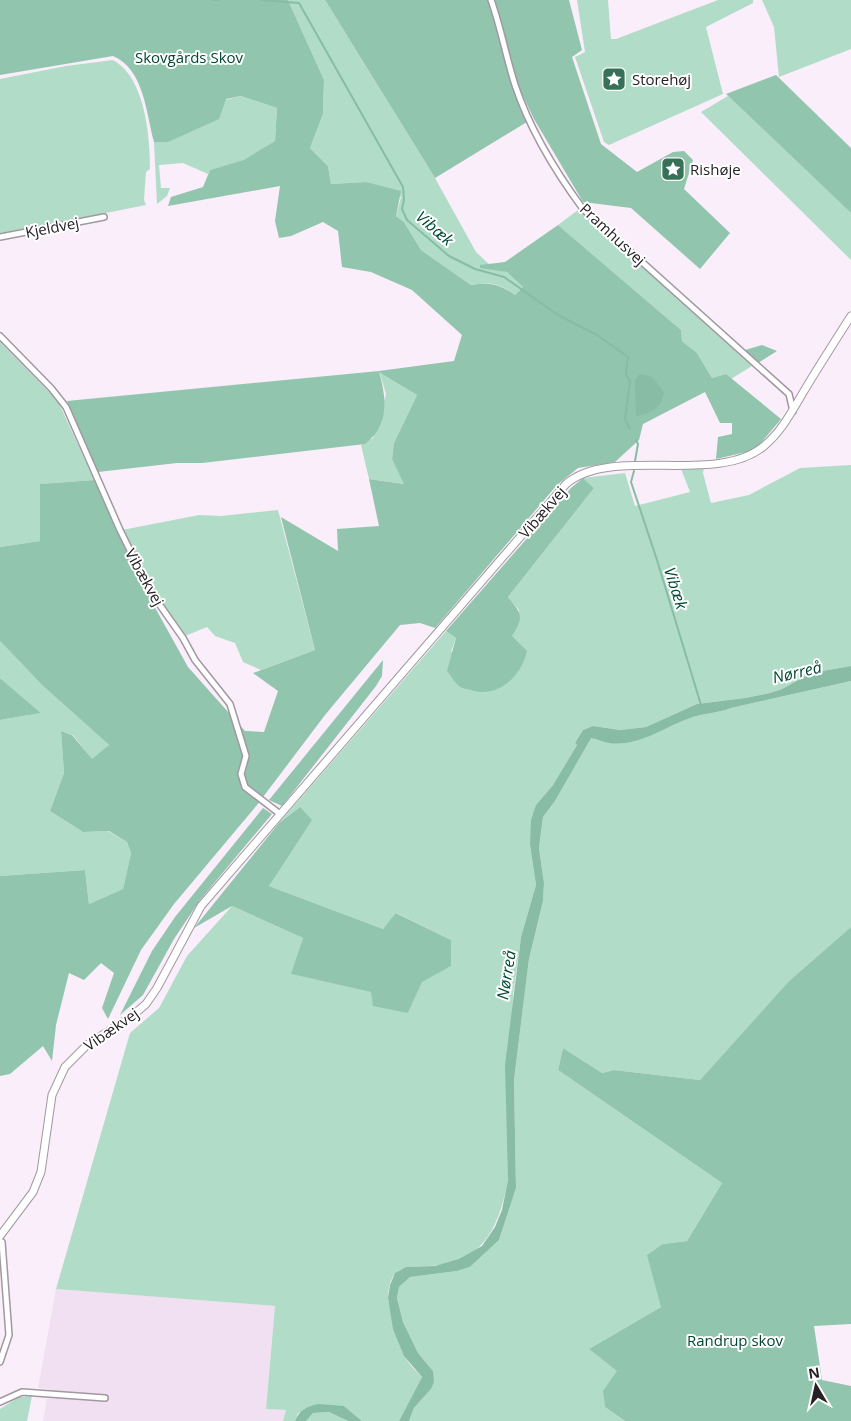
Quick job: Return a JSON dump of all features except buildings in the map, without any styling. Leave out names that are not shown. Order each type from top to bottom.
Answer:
[{"type":"street","name":"Pramhusvej","points":[[491,0],[519,94],[543,147],[561,178],[583,209],[789,394]]},
{"type":"street","name":"Kjeldvej","points":[[0,237],[104,217]]},
{"type":"street","name":"Vibækvej","points":[[0,1236],[33,1192],[44,1155],[52,1095],[65,1066],[87,1044],[132,1016],[146,1004],[157,988],[202,906],[574,477],[599,469],[721,463],[745,457],[763,448],[779,432],[793,411],[851,316]]},
{"type":"street","name":"Vibækvej","points":[[0,336],[51,388],[66,407],[120,530],[150,591],[180,634],[195,660],[230,704],[246,756],[241,774],[245,787],[280,814]]},
{"type":"street","points":[[793,411],[789,394],[804,391]]},
{"type":"street","points":[[0,1241],[2,1242],[9,1334],[0,1362]]},
{"type":"street","points":[[0,1402],[22,1392],[105,1398]]},
{"type":"shaded area","points":[[288,0],[325,0],[435,178],[476,252],[490,265],[480,265],[507,272],[523,287],[515,295],[494,284],[471,285],[421,250],[404,222],[396,216],[401,197],[366,182],[331,184],[328,166],[310,148],[323,114],[324,80]]},
{"type":"shaded area","points":[[577,0],[608,0],[611,39],[616,39],[718,0],[753,0],[753,3],[706,27],[723,94],[609,145],[604,142],[575,57],[585,52]]},
{"type":"shaded area","points":[[762,0],[851,0],[851,49],[779,77],[774,27]]},
{"type":"shaded area","points":[[113,60],[124,68],[132,80],[144,109],[150,156],[150,169],[146,172],[144,200],[146,205],[0,234],[0,79],[66,66]]},
{"type":"shaded area","points":[[241,96],[277,108],[275,141],[244,161],[210,170],[208,174],[183,163],[159,165],[161,188],[170,188],[167,196],[157,204],[154,142],[168,142],[225,100]]},
{"type":"shaded area","points":[[728,96],[851,213],[851,260],[701,112]]},
{"type":"shaded area","points":[[578,210],[586,214],[752,366],[731,379],[726,374],[712,378],[697,353],[682,341],[681,330],[558,225]]},
{"type":"shaded area","points":[[0,342],[58,401],[94,480],[41,484],[40,541],[0,547]]},
{"type":"shaded area","points":[[379,371],[417,395],[394,443],[392,459],[405,484],[369,479],[361,445],[373,438],[386,394]]},
{"type":"shaded area","points":[[640,374],[652,377],[664,392],[661,402],[655,409],[636,416],[635,380]]},
{"type":"shaded area","points":[[851,465],[851,666],[811,673],[782,689],[770,693],[697,704],[646,727],[620,730],[593,726],[583,730],[575,743],[577,745],[553,785],[536,805],[530,845],[536,885],[521,937],[513,995],[508,1180],[493,1227],[485,1240],[475,1250],[463,1258],[448,1264],[411,1267],[399,1270],[392,1278],[388,1298],[392,1319],[405,1357],[422,1377],[399,1421],[362,1421],[344,1406],[298,1413],[295,1421],[283,1421],[286,1410],[266,1409],[275,1306],[56,1289],[130,1033],[159,1008],[187,956],[232,906],[303,938],[292,974],[372,992],[408,1013],[422,981],[451,966],[451,940],[397,913],[383,929],[269,886],[300,807],[279,823],[446,631],[456,638],[451,652],[512,636],[519,610],[508,597],[594,488],[583,478],[625,473],[635,506],[690,492],[681,469],[704,468],[703,473],[711,503],[749,495],[800,468]]},
{"type":"shaded area","points":[[278,510],[315,650],[261,670],[243,662],[235,643],[215,636],[207,627],[185,636],[151,589],[122,530],[199,515],[221,516]]},
{"type":"shaded area","points":[[0,641],[42,685],[109,745],[92,760],[73,735],[61,731],[64,773],[50,811],[83,832],[108,831],[127,842],[131,853],[123,889],[89,904],[85,870],[0,876],[0,720],[41,713],[0,678]]},
{"type":"shaded area","points":[[851,666],[851,681],[693,717],[642,739],[631,742],[609,743],[591,738],[555,801],[543,817],[539,848],[544,883],[543,901],[529,959],[514,1080],[516,1188],[499,1240],[470,1267],[457,1271],[410,1277],[399,1287],[397,1298],[403,1322],[418,1353],[433,1371],[434,1382],[431,1389],[414,1408],[409,1421],[399,1421],[422,1377],[404,1356],[393,1329],[388,1298],[390,1285],[395,1273],[406,1267],[435,1266],[459,1259],[482,1246],[495,1227],[502,1210],[508,1180],[505,1065],[521,937],[536,885],[530,845],[531,820],[536,805],[553,785],[577,745],[575,743],[583,730],[593,726],[620,730],[646,727],[697,704],[770,693],[782,689],[811,673]]},
{"type":"shaded area","points":[[851,681],[851,927],[789,981],[700,1080],[614,1070],[602,1073],[563,1048],[558,1070],[722,1183],[687,1241],[663,1244],[661,1307],[589,1349],[618,1371],[604,1391],[605,1407],[625,1421],[409,1421],[414,1408],[431,1389],[433,1371],[418,1353],[403,1322],[397,1298],[399,1287],[410,1277],[457,1271],[470,1267],[499,1240],[516,1188],[514,1080],[529,959],[543,901],[544,883],[539,848],[543,817],[555,801],[591,737],[606,741],[633,740],[698,716]]},
{"type":"shaded area","points":[[56,1289],[275,1306],[266,1409],[286,1410],[283,1421],[43,1421],[49,1389],[38,1388]]},
{"type":"shaded area","points":[[32,1396],[27,1421],[0,1421],[0,1409],[19,1397]]},
{"type":"shaded area","points":[[319,1404],[344,1406],[362,1421],[348,1421],[329,1412],[313,1413],[306,1421],[295,1421],[304,1409]]},
{"type":"shaded area","points":[[329,1412],[348,1421],[306,1421],[313,1413]]},
{"type":"green space","name":"Skovgårds Skov","points":[[0,0],[288,0],[324,80],[323,114],[310,148],[328,166],[331,184],[366,182],[401,191],[396,216],[404,222],[421,250],[471,285],[494,285],[504,288],[515,295],[523,287],[507,272],[480,268],[480,265],[505,262],[558,225],[681,330],[682,341],[697,353],[712,378],[726,374],[781,419],[755,450],[716,459],[718,437],[732,434],[732,423],[720,423],[705,392],[643,424],[639,440],[615,462],[578,468],[557,485],[435,628],[420,623],[400,625],[325,715],[257,805],[174,904],[141,950],[108,1019],[102,1008],[114,973],[101,963],[84,980],[69,973],[56,1025],[52,1061],[43,1046],[10,1074],[0,1076],[0,876],[85,870],[89,904],[123,889],[131,853],[127,842],[109,831],[83,832],[50,811],[64,773],[61,731],[72,735],[92,759],[109,745],[42,685],[0,641],[0,547],[40,541],[40,484],[94,480],[148,595],[188,667],[245,731],[264,732],[278,691],[253,673],[315,650],[281,517],[338,551],[337,529],[379,526],[369,479],[404,484],[392,459],[394,443],[417,395],[379,372],[384,392],[384,411],[378,429],[365,444],[202,463],[177,463],[98,472],[67,401],[379,371],[454,361],[462,335],[412,290],[371,272],[342,267],[338,231],[323,222],[291,236],[279,238],[275,221],[280,186],[168,206],[171,197],[203,187],[210,170],[244,160],[275,141],[277,108],[241,96],[226,99],[219,119],[168,142],[154,142],[146,105],[137,81],[123,62],[113,56],[0,75]]},
{"type":"green space","points":[[325,0],[488,0],[512,84],[527,122],[435,178]]},
{"type":"green space","points":[[495,0],[569,0],[582,50],[572,57],[601,144],[637,172],[673,152],[684,151],[693,160],[684,189],[730,233],[700,269],[631,208],[583,202],[534,119],[518,86]]},
{"type":"green space","points":[[776,75],[851,148],[851,213],[726,94]]},
{"type":"green space","points":[[762,345],[777,351],[758,363],[745,350]]},
{"type":"green space","points":[[583,478],[594,488],[508,597],[520,616],[512,636],[527,651],[520,668],[508,682],[493,691],[474,691],[460,687],[447,671],[456,638],[446,631],[571,488]]},
{"type":"green space","points":[[383,660],[382,676],[376,686],[282,806],[269,800]]},
{"type":"green space","points":[[0,678],[41,713],[0,720]]},
{"type":"green space","points":[[300,807],[312,820],[269,886],[383,929],[396,913],[451,940],[451,966],[422,982],[408,1013],[373,1006],[371,992],[291,974],[303,938],[232,906],[194,928],[279,823]]},
{"type":"green space","points":[[263,808],[272,814],[200,900],[174,939],[143,995],[120,1015],[152,951],[175,917]]},
{"type":"green space","name":"Randrup skov","points":[[851,927],[851,1324],[814,1326],[822,1380],[851,1386],[851,1421],[625,1421],[605,1407],[603,1391],[617,1371],[589,1349],[661,1307],[647,1255],[663,1244],[687,1241],[722,1183],[558,1070],[563,1048],[602,1073],[614,1070],[700,1080],[789,981]]},
{"type":"waterway","name":"Vibæk","points":[[213,0],[218,0]]},
{"type":"waterway","name":"Vibæk","points":[[261,0],[299,3],[403,187],[404,199],[402,209],[407,220],[449,256],[475,269],[504,277],[558,315],[597,335],[628,357],[626,374],[630,382],[625,419],[630,429]]},
{"type":"waterway","name":"Vibæk","points":[[635,461],[638,444],[636,440]]},
{"type":"waterway","name":"Vibæk","points":[[634,471],[631,482],[701,705]]},
{"type":"place","name":"Storehøj","points":[[614,79]]},
{"type":"place","name":"Rishøje","points":[[673,169]]},
{"type":"water label","name":"Nørreå","points":[[797,672]]},
{"type":"water label","name":"Nørreå","points":[[506,975]]}]
